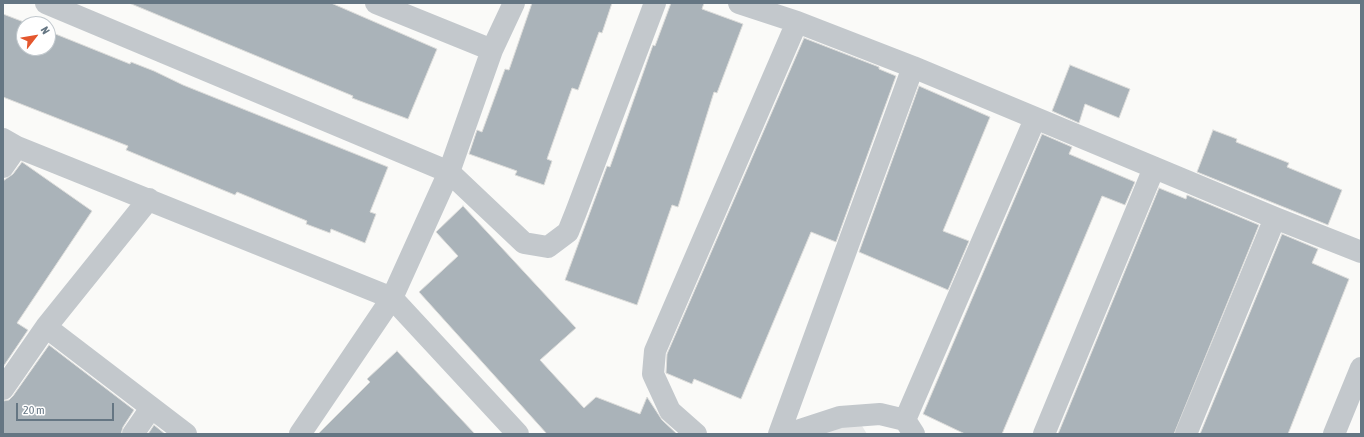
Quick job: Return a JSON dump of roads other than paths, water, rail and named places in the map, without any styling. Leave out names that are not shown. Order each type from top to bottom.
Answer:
[{"type":"street","points":[[46,3],[449,172],[524,244],[548,246],[568,232],[655,3]]},
{"type":"street","points":[[376,3],[492,50]]},
{"type":"street","points":[[305,432],[392,298],[449,172],[492,50],[514,3]]},
{"type":"street","points":[[739,3],[797,22],[913,67],[1035,119],[1361,252]]},
{"type":"street","points":[[696,434],[670,411],[653,374],[655,350],[797,22]]},
{"type":"street","points":[[779,434],[913,67]]},
{"type":"street","points":[[788,434],[840,416],[880,414],[909,427],[1035,119]]},
{"type":"street","points":[[3,167],[10,143],[392,298],[518,434]]},
{"type":"street","points":[[1044,434],[1154,168]]},
{"type":"street","points":[[3,389],[46,327],[149,199]]},
{"type":"street","points":[[1186,434],[1275,218]]},
{"type":"street","points":[[46,327],[186,434]]},
{"type":"street","points":[[1334,434],[1359,380]]},
{"type":"street","points":[[133,434],[151,408]]}]
